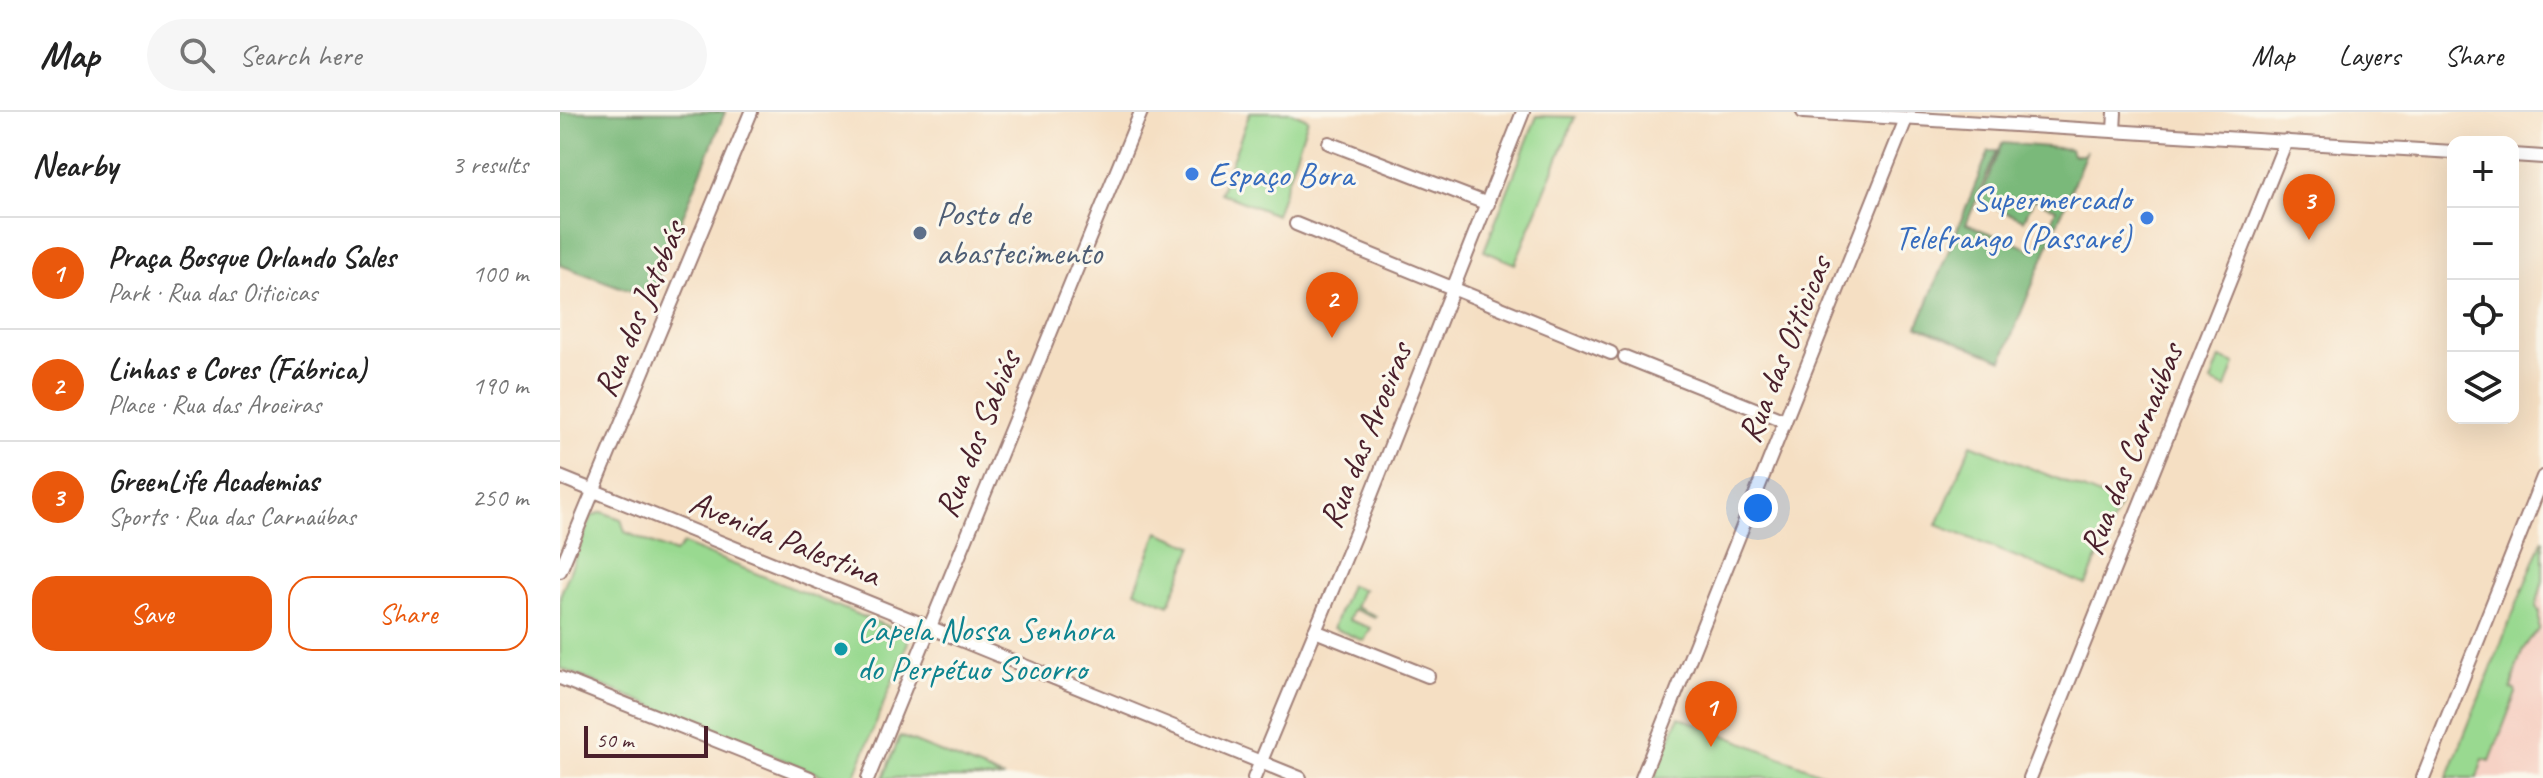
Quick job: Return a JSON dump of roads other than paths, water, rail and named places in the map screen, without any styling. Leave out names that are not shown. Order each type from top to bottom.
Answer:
[{"type":"street","name":"Rua dos Jatobás","points":[[560,571],[751,112]]},
{"type":"street","name":"Rua dos Sabiás","points":[[868,778],[1141,112]]},
{"type":"street","name":"Rua das Aroeiras","points":[[1254,778],[1523,112]]},
{"type":"street","points":[[1803,112],[1906,119],[1959,117],[2114,131],[2447,152]]},
{"type":"street","points":[[2114,131],[2115,112]]},
{"type":"street","name":"Rua das Oiticicas","points":[[1642,778],[1906,119]]},
{"type":"street","name":"Rua das Carnaúbas","points":[[2030,778],[2286,141]]},
{"type":"street","points":[[1329,143],[1488,204]]},
{"type":"street","points":[[2519,155],[2543,157]]},
{"type":"street","points":[[1296,224],[1611,353]]},
{"type":"street","points":[[1625,357],[1785,421]]},
{"type":"street","name":"Avenida Palestina","points":[[560,477],[1300,778]]},
{"type":"street","points":[[2423,778],[2543,477]]},
{"type":"street","points":[[1315,631],[1428,676]]},
{"type":"street","points":[[560,678],[810,778]]},
{"type":"place","name":"Espaço Bora","points":[[1192,174]]},
{"type":"place","name":"Supermercado Telefrango (Passaré)","points":[[2147,218]]},
{"type":"place","name":"Posto de abastecimento","points":[[920,233]]},
{"type":"place","name":"GreenLife Academias","points":[[2309,240]]},
{"type":"place","name":"Linhas e Cores (Fábrica)","points":[[1332,338]]},
{"type":"place","name":"Capela Nossa Senhora do Perpétuo Socorro","points":[[841,649]]},
{"type":"place","name":"Praça Bosque Orlando Sales","points":[[1711,747]]}]
